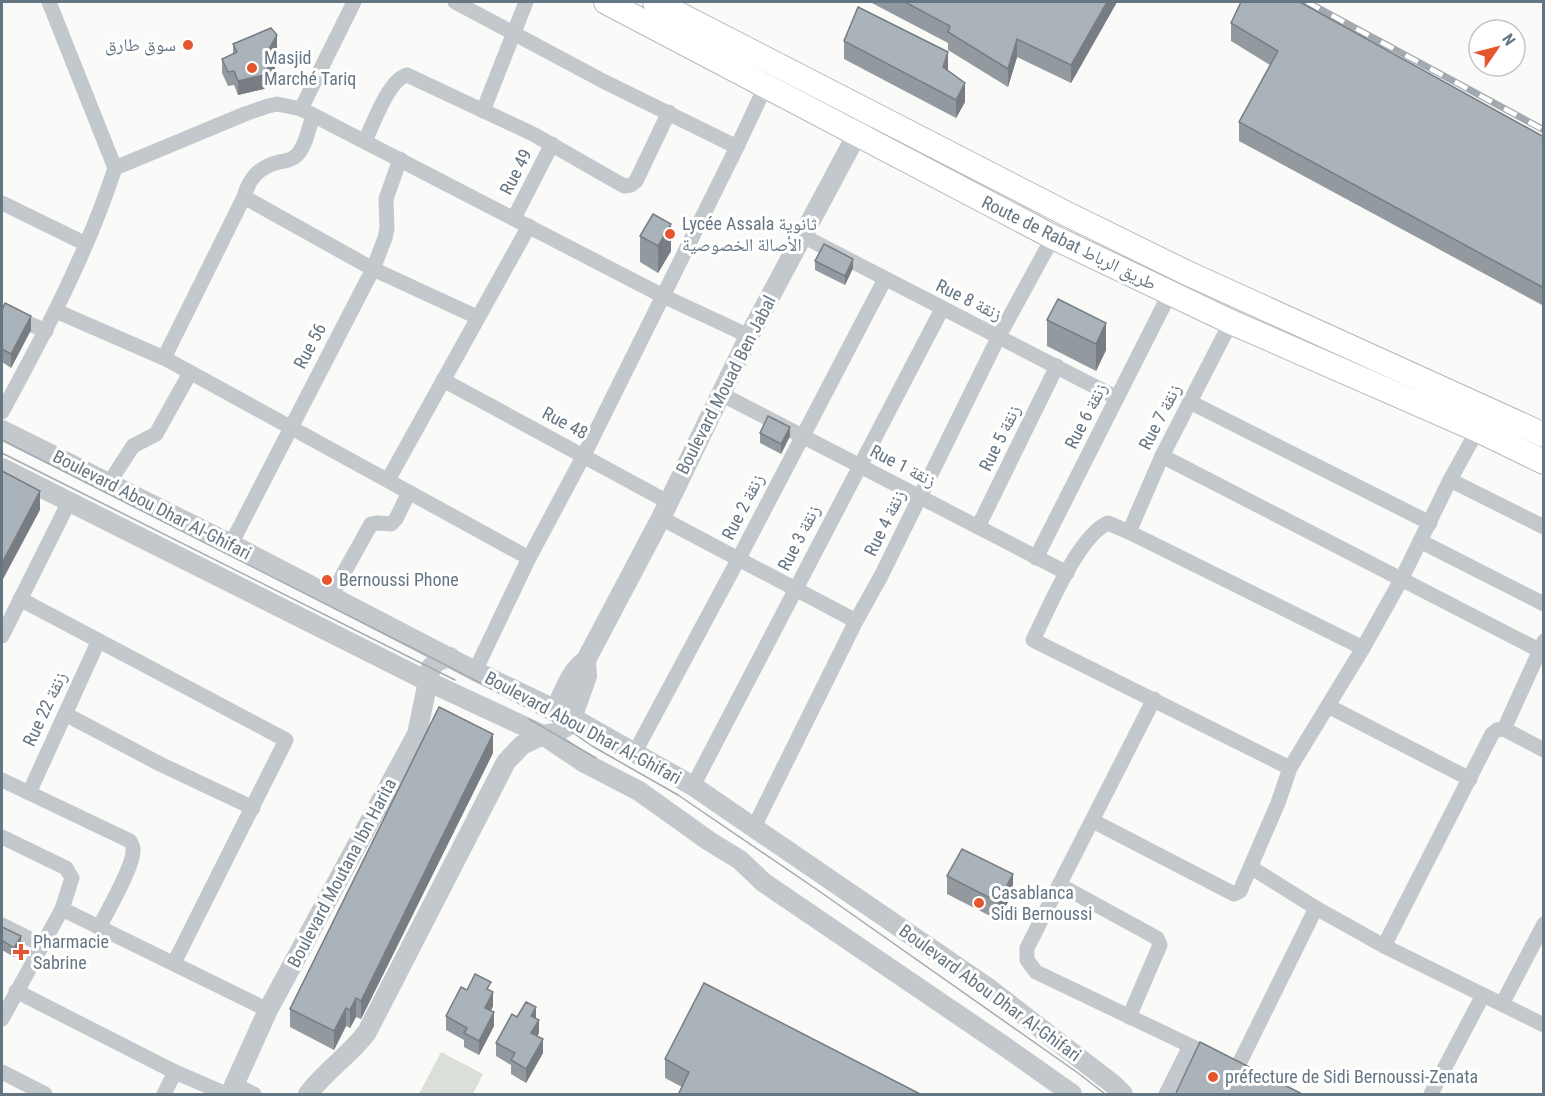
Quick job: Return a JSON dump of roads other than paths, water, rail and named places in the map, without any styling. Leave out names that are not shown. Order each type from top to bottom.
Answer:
[{"type":"main road","name":"Route de Rabat طريق الرباط","points":[[606,2],[1053,237],[1231,322],[1483,419],[1544,435]]},
{"type":"main road","name":"Route de Rabat طريق الرباط","points":[[655,2],[1067,214],[1364,355],[1483,419],[1544,462]]},
{"type":"street","points":[[2,412],[57,311],[103,206],[115,168],[49,2]]},
{"type":"street","points":[[164,358],[244,197],[247,185],[255,174],[267,165],[290,160],[298,153],[307,112],[354,2]]},
{"type":"street","points":[[455,2],[603,81],[737,147]]},
{"type":"street","points":[[483,111],[526,2]]},
{"type":"street","points":[[365,141],[392,86],[407,75],[552,144],[624,186],[636,181],[669,112]]},
{"type":"street","points":[[475,671],[529,558],[584,455],[766,85]]},
{"type":"street","points":[[115,168],[257,109],[277,105],[307,112],[663,296],[749,336]]},
{"type":"street","name":"Boulevard Mouad Ben Jabal","points":[[564,714],[570,676],[586,660],[665,510],[749,336],[870,111]]},
{"type":"street","name":"Rue 49","points":[[514,218],[552,144]]},
{"type":"street","name":"Rue 56","points":[[231,544],[373,269],[385,238],[386,199],[400,159]]},
{"type":"street","points":[[244,197],[373,269],[477,317]]},
{"type":"street","points":[[2,203],[86,244]]},
{"type":"street","points":[[388,480],[529,226]]},
{"type":"street","name":"Rue 8 زنقة","points":[[803,236],[1117,398]]},
{"type":"street","name":"Rue 4 زنقة","points":[[754,827],[999,336],[1053,237]]},
{"type":"street","name":"Rue 2 زنقة","points":[[635,752],[885,279]]},
{"type":"street","name":"Rue 6 زنقة","points":[[1036,558],[1170,293]]},
{"type":"street","name":"Rue 3 زنقة","points":[[693,786],[942,309]]},
{"type":"street","points":[[57,311],[164,358],[529,558]]},
{"type":"street","points":[[2,312],[46,332]]},
{"type":"street","name":"Rue 7 زنقة","points":[[1129,532],[1162,456],[1231,322]]},
{"type":"street","name":"Rue 5 زنقة","points":[[978,527],[1057,366]]},
{"type":"street","points":[[110,483],[133,446],[156,434],[190,373]]},
{"type":"street","name":"Rue 48","points":[[443,380],[584,455],[739,558],[856,621]]},
{"type":"street","name":"Rue 1 زنقة","points":[[721,394],[1067,573]]},
{"type":"street","points":[[1190,402],[1430,523]]},
{"type":"street","points":[[1093,821],[1234,894],[1240,891],[1252,868],[1290,768],[1363,648],[1401,580],[1483,419]]},
{"type":"street","name":"Boulevard Abou Dhar Al-Ghifari","points":[[2,430],[564,714],[693,786],[987,987],[1114,1085],[1123,1095]]},
{"type":"street","points":[[1162,456],[1401,580],[1541,646],[1504,729]]},
{"type":"street","name":"Boulevard Abou Dhar Al-Ghifari","points":[[2,468],[427,681],[543,735],[584,762],[639,791],[740,860],[763,882],[1072,1095]]},
{"type":"street","points":[[1450,480],[1544,527]]},
{"type":"street","points":[[331,596],[371,524],[391,524],[396,519],[409,492]]},
{"type":"street","points":[[2,636],[69,502]]},
{"type":"street","points":[[1290,768],[1033,640],[1083,546],[1095,531],[1108,524],[1129,532],[1363,648]]},
{"type":"street","points":[[1420,541],[1544,604]]},
{"type":"street","points":[[20,600],[286,740],[174,963]]},
{"type":"street","name":"Rue 22 زنقة","points":[[28,793],[98,642]]},
{"type":"street","name":"Boulevard Moutana Ibn Harita","points":[[230,1092],[268,1010],[417,734],[431,667],[438,661],[450,657]]},
{"type":"street","points":[[1154,699],[1026,948],[1027,960],[1036,972],[1242,1071],[1316,908]]},
{"type":"street","points":[[1328,705],[1470,779]]},
{"type":"street","points":[[65,714],[160,764],[253,808]]},
{"type":"street","points":[[308,1095],[326,1072],[357,1047],[367,1032],[506,762],[522,745],[543,735],[561,731],[570,724],[564,714]]},
{"type":"street","points":[[1384,946],[1492,734],[1504,729],[1544,750]]},
{"type":"street","points":[[2,780],[129,841],[133,852],[130,864],[99,928]]},
{"type":"street","points":[[2,837],[66,868],[70,873],[72,883],[62,909],[2,1019]]},
{"type":"street","points":[[1252,868],[1316,908],[1384,946],[1544,1025]]},
{"type":"street","points":[[1060,885],[1160,941],[1129,1017]]},
{"type":"street","points":[[62,909],[268,1010]]},
{"type":"street","points":[[1502,1004],[1544,924]]},
{"type":"street","points":[[2,926],[42,945]]},
{"type":"street","points":[[16,991],[175,1072],[230,1092],[254,1095]]},
{"type":"street","points":[[1431,1095],[1483,995]]},
{"type":"street","points":[[1166,1095],[1190,1046]]},
{"type":"street","points":[[2,1072],[45,1095]]},
{"type":"street","points":[[164,1095],[175,1072]]},
{"type":"tram line","points":[[2,440],[566,728],[592,746],[678,795],[819,891],[1105,1094]]},
{"type":"tram line","points":[[2,453],[455,680]]},
{"type":"tram line","points":[[529,719],[596,758]]},
{"type":"railway","points":[[1307,2],[1544,130]]},
{"type":"place","name":"سوق طارق","points":[[188,45]]},
{"type":"place","name":"Masjid Marché Tariq","points":[[252,68]]},
{"type":"place","name":"Lycée Assala ثانوية الأصالة الخصوصية","points":[[670,234]]},
{"type":"place","name":"Bernoussi Phone","points":[[327,580]]},
{"type":"place","name":"Casablanca Sidi Bernoussi","points":[[979,903]]},
{"type":"place","name":"Pharmacie Sabrine","points":[[21,952]]},
{"type":"place","name":"préfecture de Sidi Bernoussi-Zenata","points":[[1213,1077]]}]
